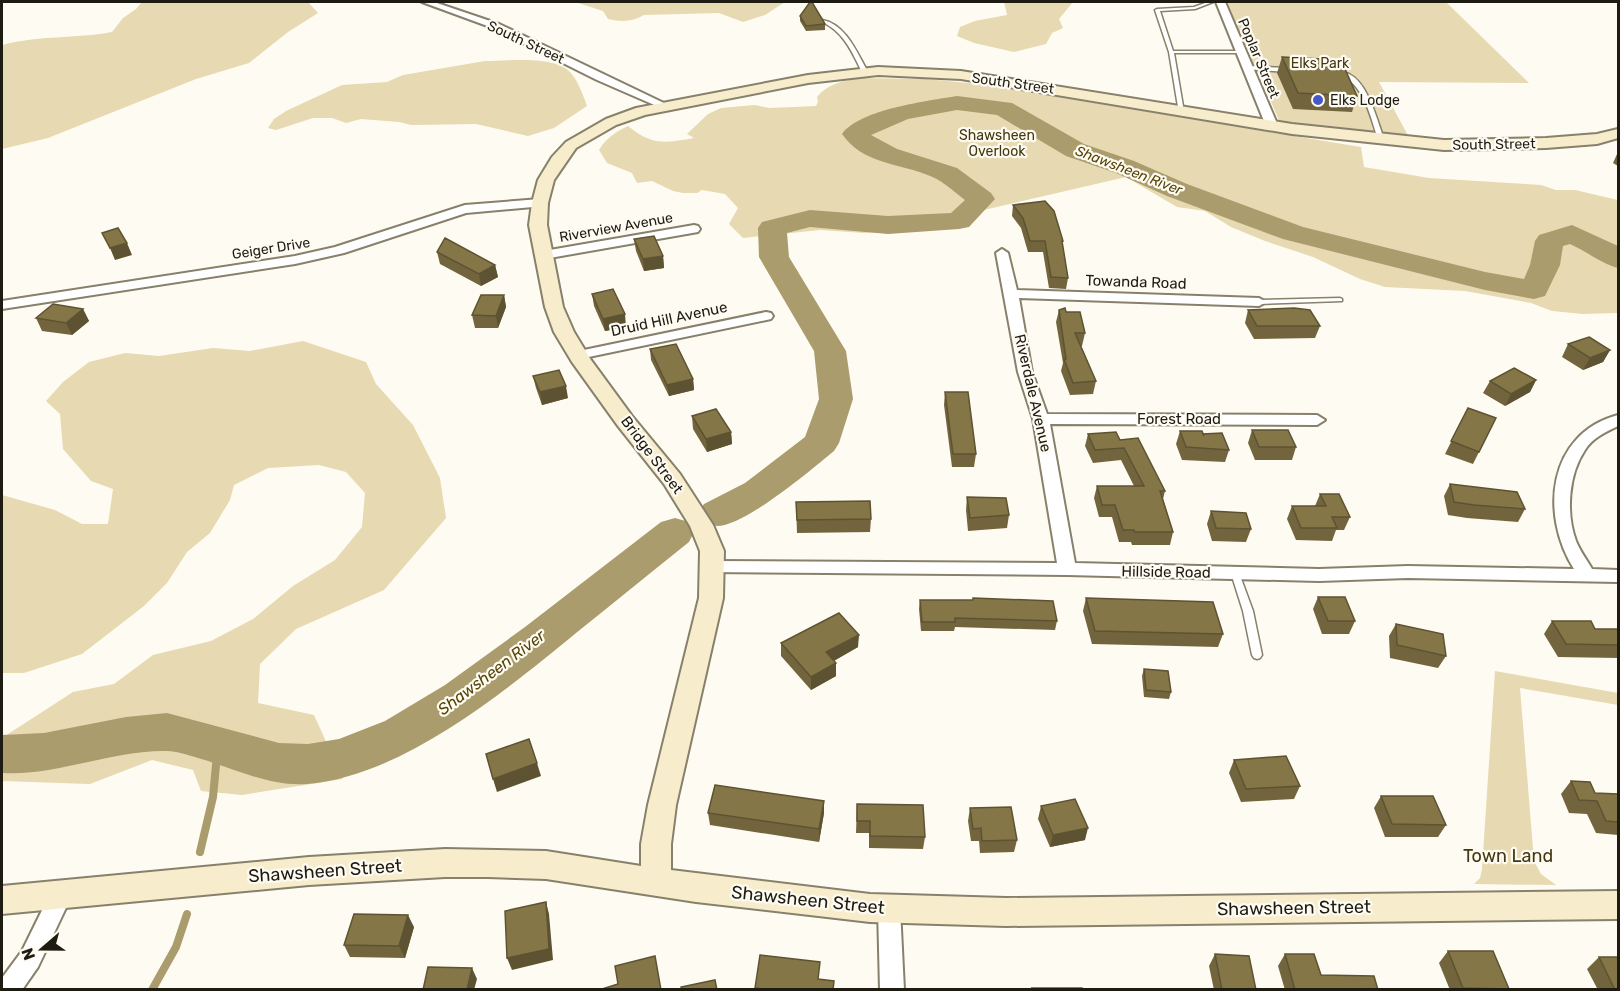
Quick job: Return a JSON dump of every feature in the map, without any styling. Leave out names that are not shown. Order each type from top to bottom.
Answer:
[{"type":"street","name":"South Street","points":[[427,2],[496,26],[601,78],[663,105],[808,79],[865,72],[907,71],[961,75],[1074,92],[1272,126],[1444,145],[1497,145],[1597,139],[1618,134]]},
{"type":"street","name":"Poplar Street","points":[[1220,2],[1272,126]]},
{"type":"street","name":"Bridge Street","points":[[656,882],[656,844],[662,805],[705,629],[713,567],[712,551],[701,525],[672,479],[625,421],[564,332],[554,307],[538,225],[540,203],[546,180],[558,160],[571,145],[611,122],[663,105]]},
{"type":"street","name":"Geiger Drive","points":[[2,305],[295,260],[339,250],[465,209],[540,203]]},
{"type":"street","name":"Riverview Avenue","points":[[544,255],[694,229]]},
{"type":"street","name":"Riverdale Avenue","points":[[1002,253],[1025,372],[1041,419],[1066,569]]},
{"type":"street","name":"Towanda Road","points":[[1011,294],[1259,302]]},
{"type":"street","name":"Druid Hill Avenue","points":[[579,355],[766,316]]},
{"type":"street","name":"Forest Road","points":[[1041,419],[1317,420]]},
{"type":"street","points":[[1587,575],[1566,536],[1563,504],[1568,472],[1578,447],[1595,432],[1618,420]]},
{"type":"street","name":"Hillside Road","points":[[713,567],[1066,569],[1319,574],[1408,572],[1618,576]]},
{"type":"street","name":"Shawsheen Street","points":[[2,900],[309,871],[445,863],[546,865],[820,903],[889,908],[1006,912],[1618,906]]},
{"type":"street","points":[[7,990],[30,960],[61,895]]},
{"type":"street","points":[[889,908],[892,990]]},
{"type":"lane","points":[[1181,112],[1171,52],[1157,10],[1195,9],[1211,2]]},
{"type":"lane","points":[[824,21],[841,31],[865,72]]},
{"type":"lane","points":[[1171,52],[1241,52]]},
{"type":"lane","points":[[1248,68],[1292,70]]},
{"type":"lane","points":[[1335,72],[1346,73],[1358,82],[1381,139]]},
{"type":"lane","points":[[1259,302],[1340,300]]},
{"type":"lane","points":[[1235,573],[1248,611],[1257,655]]},
{"type":"green space","points":[[139,2],[308,2],[318,13],[288,32],[249,63],[196,79],[48,138],[2,149],[2,45],[112,32],[123,18],[136,9],[141,3]]},
{"type":"green space","points":[[575,2],[785,2],[765,15],[743,22],[719,13],[644,15],[631,20],[617,21],[608,19],[603,11]]},
{"type":"green space","points":[[1004,2],[1073,2],[1059,19],[1063,28],[1052,33],[1046,44],[1014,52],[974,43],[957,36],[960,27],[975,21],[1007,15]]},
{"type":"green space","name":"Elks Park","points":[[1222,2],[1446,2],[1529,83],[1379,82],[1410,139],[1280,123],[1259,73],[1250,72]]},
{"type":"green space","points":[[531,60],[564,67],[571,73],[581,89],[587,106],[554,128],[528,136],[476,124],[411,125],[361,119],[346,123],[332,118],[313,118],[276,130],[268,128],[274,119],[286,111],[342,85],[387,82],[403,75],[485,61]]},
{"type":"green space","name":"Shawsheen Overlook","points":[[860,78],[926,79],[979,84],[1361,147],[1364,167],[1429,178],[1541,185],[1556,190],[1575,190],[1618,200],[1618,313],[1583,314],[1552,311],[1531,303],[1465,291],[1385,287],[1360,279],[1313,257],[1231,227],[1205,211],[1177,207],[1126,177],[984,210],[940,229],[864,233],[820,230],[743,238],[729,224],[738,208],[725,194],[702,190],[697,193],[683,193],[652,181],[637,183],[632,173],[607,163],[599,150],[612,136],[628,126],[652,140],[667,142],[694,138],[687,134],[708,114],[721,108],[755,105],[769,108],[816,106],[817,97],[826,89]]},
{"type":"green space","points":[[303,341],[366,362],[376,384],[413,425],[440,478],[446,518],[384,590],[296,629],[260,664],[258,703],[314,715],[343,779],[242,795],[201,791],[193,770],[152,760],[90,784],[2,781],[2,736],[73,692],[114,684],[153,655],[211,641],[253,619],[293,586],[335,560],[362,527],[365,493],[346,472],[319,465],[268,468],[234,485],[230,500],[210,533],[187,552],[167,583],[144,606],[82,654],[24,673],[2,673],[2,495],[55,510],[82,524],[108,524],[113,489],[91,481],[63,449],[60,414],[46,401],[63,382],[89,362],[125,353],[159,356],[213,348],[250,351]]},
{"type":"green space","name":"Town Land","points":[[1495,671],[1618,693],[1618,705],[1520,688],[1534,861],[1541,874],[1556,885],[1474,884],[1480,878],[1482,869]]},
{"type":"building","points":[[810,2],[825,24],[806,26],[800,16]]},
{"type":"building","points":[[1282,57],[1341,60],[1357,96],[1298,93]]},
{"type":"building","points":[[1045,201],[1054,211],[1063,241],[1068,278],[1051,277],[1045,241],[1030,241],[1023,218],[1013,205]]},
{"type":"building","points":[[118,228],[127,243],[110,248],[102,233]]},
{"type":"building","points":[[654,236],[663,256],[643,259],[634,239]]},
{"type":"building","points":[[445,238],[495,265],[479,274],[437,252]]},
{"type":"building","points":[[613,289],[625,314],[603,319],[592,294]]},
{"type":"building","points":[[481,295],[504,295],[496,316],[472,315]]},
{"type":"building","points":[[53,304],[83,309],[66,323],[36,318]]},
{"type":"building","points":[[1065,308],[1066,312],[1080,312],[1085,333],[1075,333],[1096,381],[1073,383],[1064,359],[1066,359],[1059,310]]},
{"type":"building","points":[[1294,308],[1310,310],[1320,326],[1257,326],[1248,310]]},
{"type":"building","points":[[1589,337],[1610,350],[1590,358],[1568,344]]},
{"type":"building","points":[[676,344],[693,379],[667,385],[650,349]]},
{"type":"building","points":[[1514,368],[1536,380],[1511,394],[1490,381]]},
{"type":"building","points":[[559,370],[566,386],[540,392],[533,376]]},
{"type":"building","points":[[945,392],[968,392],[976,454],[953,454]]},
{"type":"building","points":[[1468,408],[1496,418],[1479,452],[1451,441]]},
{"type":"building","points":[[716,409],[731,432],[706,439],[692,416]]},
{"type":"building","points":[[1252,430],[1288,430],[1296,447],[1259,447]]},
{"type":"building","points":[[1180,431],[1202,431],[1203,434],[1222,433],[1229,450],[1186,447]]},
{"type":"building","points":[[1116,432],[1120,440],[1138,438],[1165,491],[1160,491],[1173,532],[1123,530],[1115,505],[1102,505],[1097,486],[1144,486],[1124,448],[1095,450],[1088,434]]},
{"type":"building","points":[[1450,484],[1517,492],[1525,509],[1454,502]]},
{"type":"building","points":[[1320,494],[1339,494],[1350,517],[1332,517],[1337,528],[1301,528],[1292,506],[1326,506]]},
{"type":"building","points":[[967,497],[1006,498],[1009,515],[970,518]]},
{"type":"building","points":[[870,501],[871,519],[797,520],[796,502]]},
{"type":"building","points":[[1211,511],[1246,513],[1251,529],[1216,528]]},
{"type":"building","points":[[1318,597],[1345,597],[1355,621],[1328,621]]},
{"type":"building","points":[[973,598],[1053,601],[1057,621],[955,618],[955,622],[922,622],[920,600],[973,600]]},
{"type":"building","points":[[1086,598],[1213,602],[1223,634],[1095,631]]},
{"type":"building","points":[[839,613],[859,635],[826,652],[836,663],[811,677],[781,643]]},
{"type":"building","points":[[1552,621],[1591,621],[1595,629],[1618,629],[1618,645],[1566,644]]},
{"type":"building","points":[[1396,624],[1443,634],[1446,656],[1397,645]]},
{"type":"building","points":[[1144,669],[1168,671],[1171,692],[1146,690]]},
{"type":"building","points":[[529,739],[537,763],[493,779],[486,754]]},
{"type":"building","points":[[1286,756],[1300,786],[1246,789],[1234,760]]},
{"type":"building","points":[[1571,781],[1590,782],[1595,793],[1618,794],[1618,822],[1606,821],[1597,801],[1579,800]]},
{"type":"building","points":[[715,785],[824,801],[819,829],[708,813]]},
{"type":"building","points":[[1381,796],[1433,796],[1446,825],[1392,824]]},
{"type":"building","points":[[1075,799],[1088,828],[1053,835],[1041,806]]},
{"type":"building","points":[[857,804],[923,805],[925,837],[870,836],[870,821],[857,821]]},
{"type":"building","points":[[1011,807],[1017,840],[982,841],[981,828],[973,829],[970,808]]},
{"type":"building","points":[[546,902],[549,949],[507,958],[505,911]]},
{"type":"building","points":[[354,914],[408,915],[399,946],[344,945]]},
{"type":"building","points":[[1448,951],[1493,951],[1509,989],[1463,988]]},
{"type":"building","points":[[1215,954],[1249,956],[1256,990],[1222,990]]},
{"type":"building","points":[[1285,954],[1314,954],[1321,975],[1374,976],[1378,990],[1295,990]]},
{"type":"building","points":[[760,955],[820,962],[818,979],[834,981],[833,990],[755,988]]},
{"type":"building","points":[[655,956],[661,990],[599,990],[618,984],[615,966]]},
{"type":"building","points":[[1599,957],[1618,957],[1618,990],[1615,990]]},
{"type":"building","points":[[428,967],[472,968],[467,990],[423,990]]},
{"type":"building","points":[[715,980],[717,990],[682,990],[681,987]]},
{"type":"building","points":[[1032,988],[1082,988],[1082,990],[1033,990]]},
{"type":"waterway","name":"Shawsheen River","points":[[717,513],[758,492],[821,443],[836,399],[830,351],[774,257],[772,228],[810,218],[888,225],[959,221],[981,199],[948,174],[876,150],[855,134],[867,126],[902,113],[957,103],[1003,108],[1075,150],[1125,167],[1177,190],[1293,233],[1485,281],[1534,290],[1545,265],[1549,241],[1572,234],[1604,249],[1618,259]]},
{"type":"waterway","name":"Shawsheen River","points":[[2,754],[44,752],[126,736],[167,732],[250,756],[293,764],[308,764],[339,758],[370,748],[401,734],[460,698],[540,639],[675,532]]},
{"type":"waterway","points":[[200,852],[213,797],[218,744]]},
{"type":"waterway","points":[[152,990],[176,947],[187,914]]},
{"type":"place","name":"Elks Lodge","points":[[1318,100]]}]
